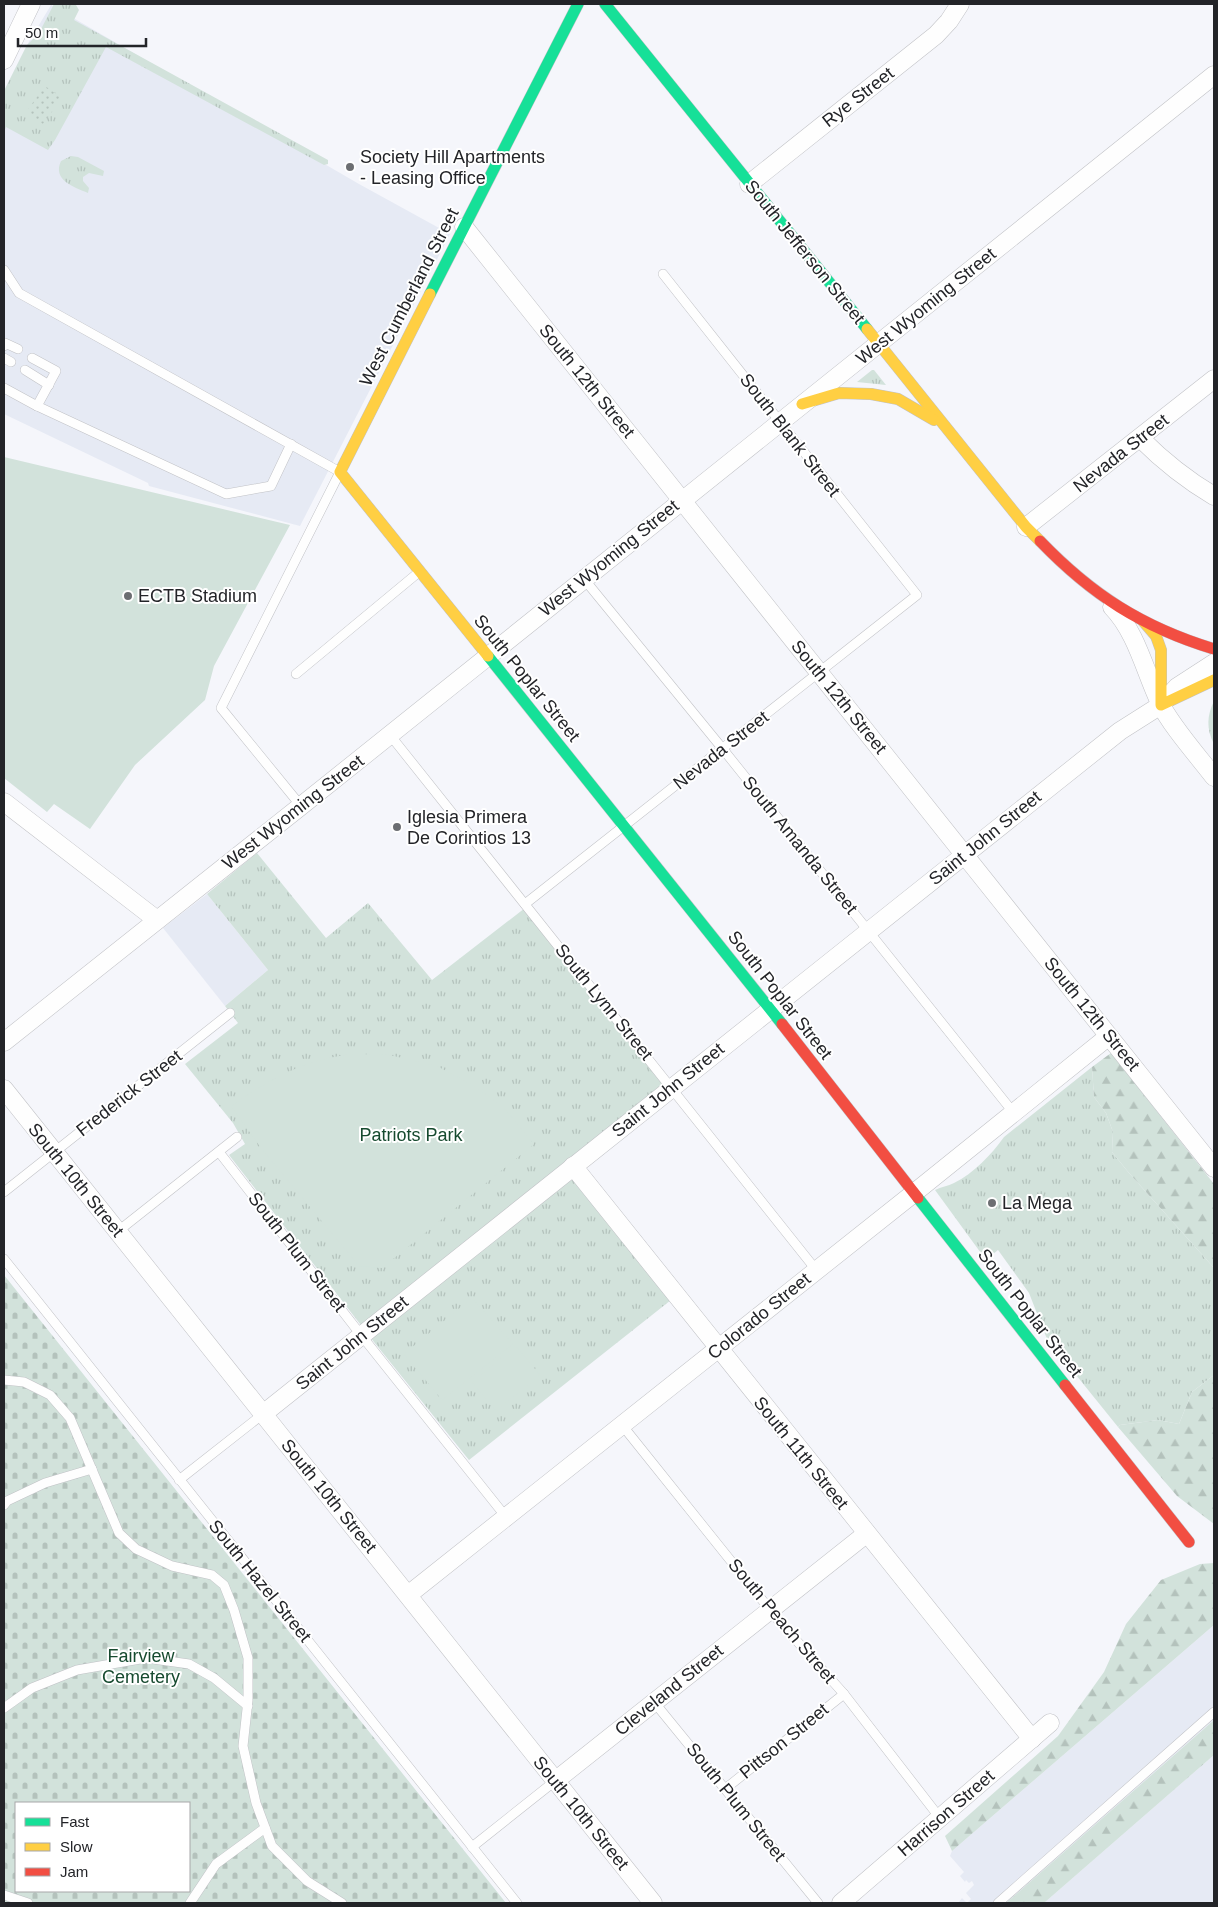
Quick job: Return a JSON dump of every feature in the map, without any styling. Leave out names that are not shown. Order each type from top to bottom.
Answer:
[{"type":"street","points":[[4,60],[32,4]]},
{"type":"street","name":"West Cumberland Street","points":[[340,472],[578,4]]},
{"type":"street","name":"South Jefferson Street","points":[[605,4],[1026,527],[1075,576],[1100,594],[1164,632],[1214,649]]},
{"type":"street","name":"Rye Street","points":[[749,184],[936,35],[949,21],[960,4]]},
{"type":"street","name":"West Wyoming Street","points":[[4,1042],[1214,75]]},
{"type":"street","name":"South 12th Street","points":[[464,227],[1214,1168]]},
{"type":"street","name":"Nevada Street","points":[[1026,527],[1214,379]]},
{"type":"street","points":[[802,404],[839,393],[871,394],[898,399],[947,428]]},
{"type":"street","points":[[1140,438],[1163,461],[1188,480],[1214,496]]},
{"type":"street","name":"South Poplar Street","points":[[340,472],[770,1009],[1189,1542]]},
{"type":"street","points":[[1100,594],[1116,611],[1123,622],[1136,647],[1160,705],[1214,777]]},
{"type":"street","points":[[1141,619],[1156,635],[1159,642],[1161,652],[1160,705]]},
{"type":"street","name":"Saint John Street","points":[[263,1414],[964,854],[1120,731],[1160,705],[1177,687],[1214,662]]},
{"type":"street","points":[[1160,705],[1214,680]]},
{"type":"street","points":[[4,802],[157,920]]},
{"type":"street","name":"Colorado Street","points":[[408,1595],[914,1194],[1109,1036]]},
{"type":"street","name":"South 10th Street","points":[[4,1089],[653,1903]]},
{"type":"street","name":"South 11th Street","points":[[573,1166],[1032,1739]]},
{"type":"street","name":"Cleveland Street","points":[[555,1780],[866,1534]]},
{"type":"street","name":"Harrison Street","points":[[841,1903],[1050,1723]]},
{"type":"lane","points":[[4,270],[19,292],[340,472],[221,708],[301,806]]},
{"type":"lane","name":"South Blank Street","points":[[663,274],[917,595]]},
{"type":"lane","points":[[4,346],[5,343],[18,350]]},
{"type":"lane","points":[[32,358],[56,371],[37,406]]},
{"type":"lane","points":[[25,370],[49,384]]},
{"type":"lane","points":[[4,388],[37,406],[226,494],[270,486],[291,444]]},
{"type":"lane","points":[[296,674],[419,572]]},
{"type":"lane","name":"South Amanda Street","points":[[584,579],[1014,1112]]},
{"type":"lane","name":"Nevada Street","points":[[524,904],[917,595]]},
{"type":"lane","name":"South Lynn Street","points":[[390,735],[817,1270]]},
{"type":"lane","name":"Frederick Street","points":[[4,1192],[230,1013]]},
{"type":"lane","points":[[118,1232],[237,1137]]},
{"type":"lane","name":"South Plum Street","points":[[219,1152],[506,1517]]},
{"type":"lane","name":"South Hazel Street","points":[[4,1259],[517,1903]]},
{"type":"lane","points":[[4,1380],[24,1382],[50,1395],[70,1418],[118,1533],[136,1549],[172,1566],[212,1576],[224,1585],[234,1610],[248,1658],[248,1706],[243,1746],[256,1803],[265,1828],[272,1846],[307,1882],[342,1903]]},
{"type":"lane","name":"Saint John Street","points":[[179,1480],[263,1414]]},
{"type":"lane","name":"South Peach Street","points":[[622,1425],[770,1610],[844,1694],[940,1818]]},
{"type":"lane","points":[[4,1505],[7,1501],[45,1483],[92,1469]]},
{"type":"lane","points":[[4,1708],[32,1688],[77,1670],[146,1658],[189,1664],[214,1678],[248,1706]]},
{"type":"lane","name":"Pittson Street","points":[[725,1789],[844,1694]]},
{"type":"lane","name":"South Plum Street","points":[[654,1702],[818,1903]]},
{"type":"lane","points":[[998,1903],[1214,1712]]},
{"type":"lane","name":"Cleveland Street","points":[[472,1847],[555,1780]]},
{"type":"lane","points":[[190,1903],[216,1864],[265,1828]]},
{"type":"lane","points":[[4,1894],[28,1903]]},
{"type":"shaded area","points":[[51,5],[359,184],[450,234],[300,526],[149,486],[148,483],[4,414],[4,91],[27,45]]},
{"type":"shaded area","points":[[207,894],[268,970],[225,1006],[163,928]]},
{"type":"shaded area","points":[[1214,1625],[1214,1720],[1006,1903],[967,1903],[971,1899],[966,1893],[974,1885],[972,1881],[969,1883],[966,1880],[965,1882],[960,1876],[964,1872],[950,1856],[952,1851]]},
{"type":"shaded area","points":[[1214,1755],[1214,1903],[1044,1903]]},
{"type":"shaded area","points":[[962,1898],[967,1903],[958,1903]]},
{"type":"green space","points":[[54,4],[76,5],[79,10],[74,20],[328,160],[328,164],[324,165],[106,47],[48,150],[6,127],[4,132],[4,91],[27,45],[39,33]]},
{"type":"green space","points":[[45,86],[62,98],[43,124],[26,112]]},
{"type":"green space","points":[[71,156],[78,157],[104,171],[103,176],[89,173],[83,177],[83,181],[89,188],[88,193],[66,182],[59,173],[61,161]]},
{"type":"green space","points":[[874,370],[886,385],[857,382]]},
{"type":"green space","name":"ECTB Stadium","points":[[4,457],[290,525],[214,666],[205,700],[135,765],[90,829],[54,804],[47,812],[4,778]]},
{"type":"green space","points":[[1214,701],[1214,744],[1208,722]]},
{"type":"green space","name":"Patriots Park","points":[[257,853],[326,938],[368,903],[432,980],[525,908],[664,1085],[564,1163],[671,1300],[469,1460],[374,1342],[229,1155],[245,1144],[233,1123],[185,1064],[238,1023],[225,1006],[268,970],[207,894]]},
{"type":"green space","points":[[1111,1053],[1214,1184],[1214,1268],[1112,1152],[1113,1132],[1106,1113],[1094,1097],[1092,1067]]},
{"type":"green space","points":[[385,1054],[437,1066],[476,1087],[503,1107],[534,1144],[382,1268],[359,1266],[261,1148],[231,1106],[256,1089],[296,1068],[310,1063],[345,1055]]},
{"type":"green space","points":[[1092,1067],[1094,1097],[1106,1113],[1113,1132],[1112,1152],[1214,1268],[1214,1375],[1192,1392],[1179,1424],[1158,1420],[1120,1425],[1118,1427],[1047,1339],[1029,1293],[998,1250],[986,1260],[935,1190],[954,1183],[975,1169],[988,1157],[1004,1137]]},
{"type":"green space","name":"Fairview Cemetery","points":[[4,1275],[506,1903],[4,1903]]},
{"type":"green space","points":[[472,1298],[513,1344],[442,1400],[404,1354]]},
{"type":"green space","points":[[516,1346],[540,1375],[496,1411],[472,1382]]},
{"type":"green space","points":[[1214,1375],[1214,1524],[1177,1496],[1118,1427],[1120,1425],[1158,1420],[1179,1424],[1192,1392]]},
{"type":"green space","points":[[1214,1563],[1214,1625],[952,1851],[945,1836],[1058,1736],[1104,1672],[1126,1624],[1161,1580],[1200,1564]]},
{"type":"green space","points":[[1214,1720],[1214,1755],[1044,1903],[1006,1903]]},
{"type":"traffic: fast","points":[[430,294],[578,4]]},
{"type":"traffic: fast","points":[[605,4],[867,329]]},
{"type":"traffic: fast","points":[[488,656],[782,1024]]},
{"type":"traffic: fast","points":[[918,1198],[1065,1385]]},
{"type":"traffic: slow","points":[[430,294],[340,472],[488,656]]},
{"type":"traffic: slow","points":[[867,329],[1026,527],[1040,541]]},
{"type":"traffic: slow","points":[[802,404],[839,393],[871,394],[898,399],[934,420]]},
{"type":"traffic: slow","points":[[1143,621],[1156,636],[1161,650],[1161,705],[1214,680]]},
{"type":"traffic: jam","points":[[1040,541],[1079,578],[1120,607],[1164,630],[1214,649]]},
{"type":"traffic: jam","points":[[782,1024],[918,1198]]},
{"type":"traffic: jam","points":[[1065,1385],[1189,1542]]},
{"type":"place","name":"Society Hill Apartments - Leasing Office","points":[[350,167]]},
{"type":"place","name":"ECTB Stadium","points":[[128,596]]},
{"type":"place","name":"Iglesia Primera De Corintios 13","points":[[397,827]]},
{"type":"place","name":"La Mega","points":[[992,1203]]}]
